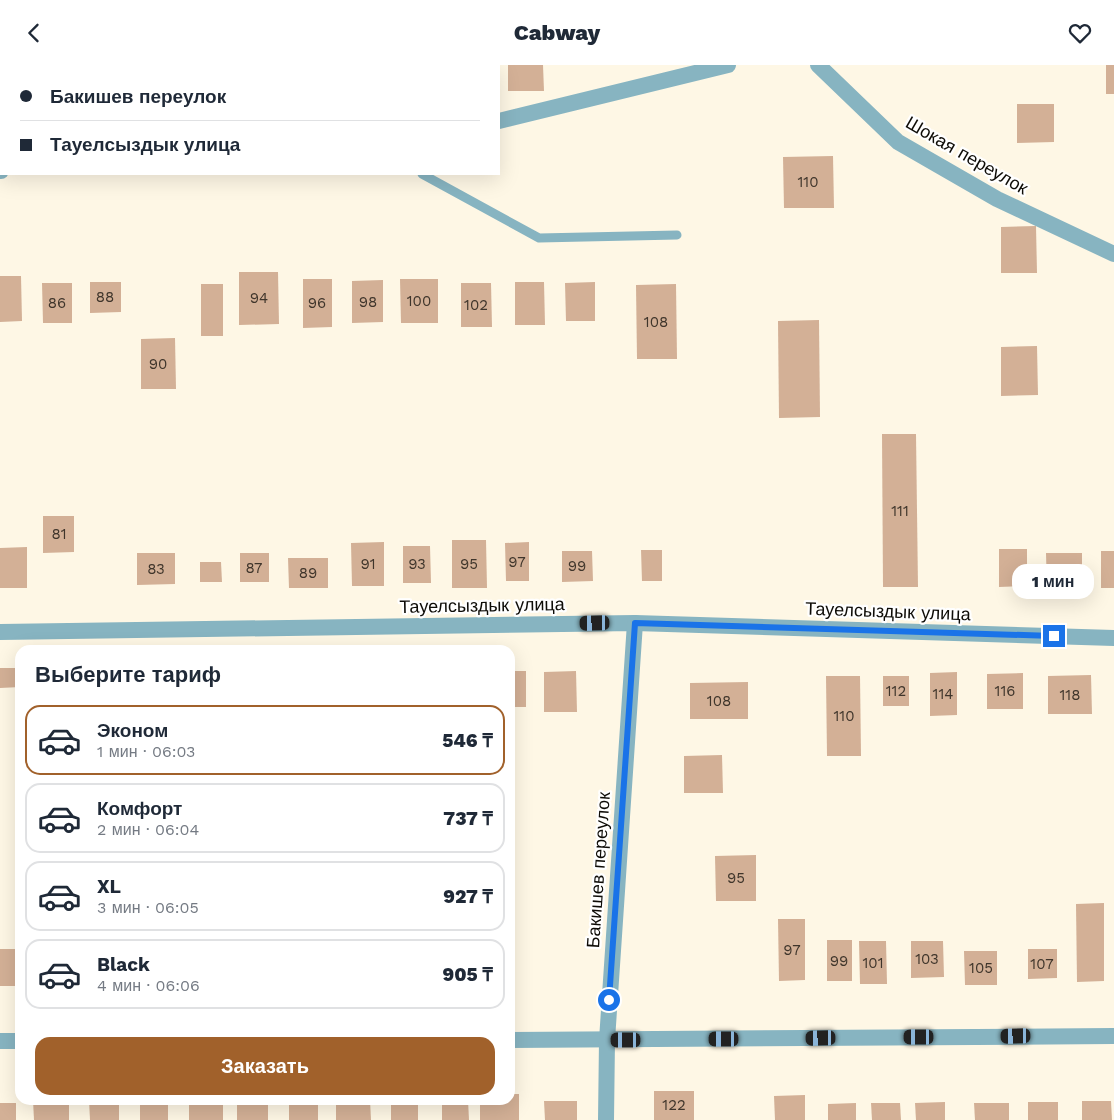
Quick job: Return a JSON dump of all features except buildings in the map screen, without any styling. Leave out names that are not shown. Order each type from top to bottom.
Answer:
[{"type":"street","points":[[500,121],[711,67],[728,65]]},
{"type":"street","name":"Шокая переулок","points":[[818,65],[898,142],[997,199],[1114,254]]},
{"type":"street","name":"Тауелсыздык улица","points":[[0,633],[635,623],[1114,638]]},
{"type":"street","name":"Бакишев переулок","points":[[606,1120],[607,1040],[635,623]]},
{"type":"street","points":[[515,1040],[1114,1036]]},
{"type":"street","points":[[0,1041],[15,1041]]},
{"type":"lane","points":[[424,175],[539,238],[677,235]]},
{"type":"route","points":[[609,1000],[635,623],[1054,636]]}]
